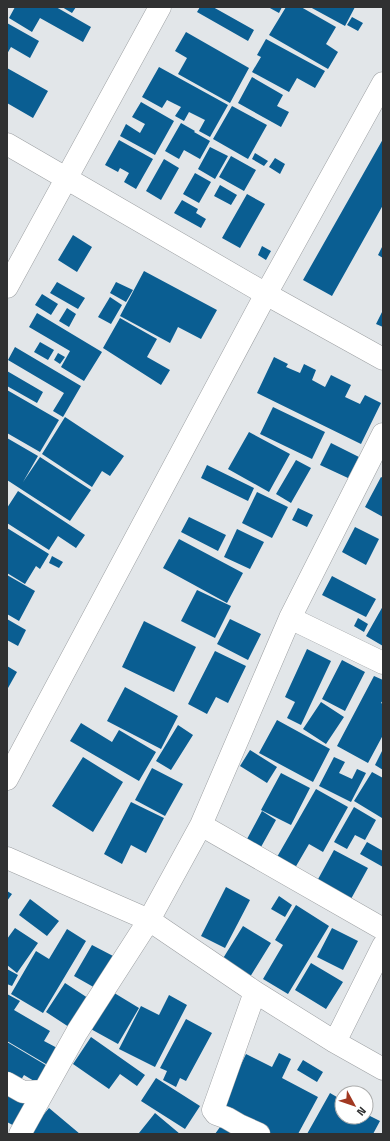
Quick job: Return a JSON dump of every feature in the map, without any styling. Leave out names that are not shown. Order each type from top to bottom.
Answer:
[{"type":"street","points":[[7,287],[160,7]]},
{"type":"street","points":[[7,779],[266,294],[383,83]]},
{"type":"street","points":[[7,144],[266,294],[383,359]]},
{"type":"street","points":[[20,1134],[77,1032],[149,920],[201,825],[290,618],[383,434]]},
{"type":"street","points":[[290,618],[383,663]]},
{"type":"street","points":[[201,825],[383,929]]},
{"type":"street","points":[[7,858],[149,920],[255,992],[335,1042],[383,1069]]},
{"type":"street","points":[[335,1042],[383,946]]},
{"type":"street","points":[[255,992],[213,1110],[216,1114],[259,1134]]},
{"type":"street","points":[[7,1083],[23,1092],[43,1091]]},
{"type":"building","points":[[15,7],[56,7],[91,27],[83,42],[40,18],[32,32],[9,18]]},
{"type":"building","points":[[62,7],[76,7],[72,13]]},
{"type":"building","points":[[200,7],[213,7],[254,30],[248,41],[197,12]]},
{"type":"building","points":[[268,7],[282,7],[279,13]]},
{"type":"building","points":[[286,7],[301,7],[336,27],[326,44],[338,52],[328,69],[269,35]]},
{"type":"building","points":[[310,7],[355,7],[345,26]]},
{"type":"building","points":[[352,17],[363,23],[358,31],[347,25]]},
{"type":"building","points":[[7,23],[39,41],[30,58],[11,47],[7,54]]},
{"type":"building","points":[[186,32],[249,68],[230,103],[178,74],[187,58],[175,51]]},
{"type":"building","points":[[266,39],[325,71],[315,88],[297,78],[289,92],[252,72],[261,57],[257,55]]},
{"type":"building","points":[[159,67],[228,105],[210,137],[199,131],[205,120],[189,112],[184,121],[175,116],[181,107],[167,100],[162,108],[142,97]]},
{"type":"building","points":[[7,68],[48,91],[33,118],[7,103]]},
{"type":"building","points":[[252,77],[283,95],[277,106],[289,112],[281,127],[238,103]]},
{"type":"building","points":[[141,102],[174,121],[155,155],[120,136],[126,124],[140,133],[145,124],[132,117]]},
{"type":"building","points":[[232,106],[267,125],[248,159],[213,139]]},
{"type":"building","points":[[181,123],[210,141],[200,159],[184,150],[179,159],[165,151]]},
{"type":"building","points":[[383,139],[383,205],[332,296],[303,280]]},
{"type":"building","points":[[119,140],[153,159],[136,189],[124,182],[129,173],[120,168],[118,172],[105,165]]},
{"type":"building","points":[[210,147],[228,156],[215,179],[198,169]]},
{"type":"building","points":[[255,153],[268,161],[264,166],[252,159]]},
{"type":"building","points":[[231,156],[256,170],[244,191],[219,177]]},
{"type":"building","points":[[275,158],[285,164],[280,174],[269,167]]},
{"type":"building","points":[[164,159],[179,168],[161,200],[146,191]]},
{"type":"building","points":[[195,173],[211,182],[199,203],[183,194]]},
{"type":"building","points":[[220,185],[237,195],[231,205],[214,196]]},
{"type":"building","points":[[247,194],[265,204],[240,248],[222,238]]},
{"type":"building","points":[[182,200],[198,209],[196,213],[206,219],[201,228],[174,213]]},
{"type":"building","points":[[73,235],[92,247],[77,272],[58,260]]},
{"type":"building","points":[[383,245],[383,258],[378,255]]},
{"type":"building","points":[[262,246],[271,251],[266,260],[258,255]]},
{"type":"building","points":[[144,271],[217,310],[201,339],[178,327],[170,343],[120,316]]},
{"type":"building","points":[[57,282],[85,298],[78,309],[50,293]]},
{"type":"building","points":[[116,282],[133,290],[126,302],[110,293]]},
{"type":"building","points":[[42,294],[58,304],[51,315],[35,305]]},
{"type":"building","points":[[110,297],[122,305],[111,324],[98,317]]},
{"type":"building","points":[[67,308],[76,314],[69,327],[59,321]]},
{"type":"building","points":[[383,310],[383,327],[376,324]]},
{"type":"building","points":[[37,313],[102,352],[84,381],[61,367],[70,351],[29,327]]},
{"type":"building","points":[[120,318],[157,339],[147,357],[170,370],[161,385],[103,348]]},
{"type":"building","points":[[40,342],[54,350],[48,360],[34,352]]},
{"type":"building","points":[[15,347],[81,386],[63,417],[53,411],[64,393],[8,360]]},
{"type":"building","points":[[58,353],[65,357],[60,364],[54,360]]},
{"type":"building","points":[[274,357],[288,364],[286,367],[300,373],[304,364],[316,370],[312,380],[325,387],[331,375],[351,385],[345,397],[360,404],[365,395],[381,403],[361,444],[257,393]]},
{"type":"building","points":[[7,371],[43,392],[37,403],[7,386]]},
{"type":"building","points":[[7,390],[59,420],[40,452],[7,433]]},
{"type":"building","points":[[273,407],[325,432],[312,459],[260,434]]},
{"type":"building","points":[[65,417],[124,456],[110,476],[102,471],[92,487],[42,454]]},
{"type":"building","points":[[249,432],[290,454],[269,492],[228,469]]},
{"type":"building","points":[[7,438],[38,456],[23,482],[40,457],[91,490],[70,521],[7,480]]},
{"type":"building","points":[[331,443],[359,457],[348,478],[320,465]]},
{"type":"building","points":[[296,460],[311,468],[291,503],[276,494]]},
{"type":"building","points":[[207,465],[254,488],[248,501],[201,478]]},
{"type":"building","points":[[381,477],[383,478],[383,517],[365,507]]},
{"type":"building","points":[[18,491],[85,535],[76,548],[58,536],[49,550],[7,523],[7,508]]},
{"type":"building","points":[[257,492],[288,507],[272,538],[242,523]]},
{"type":"building","points":[[298,508],[313,515],[307,527],[292,520]]},
{"type":"building","points":[[189,517],[226,535],[218,551],[181,532]]},
{"type":"building","points":[[355,527],[379,539],[366,565],[342,552]]},
{"type":"building","points":[[7,528],[49,554],[40,569],[36,566],[25,584],[7,573]]},
{"type":"building","points":[[237,529],[264,542],[250,569],[224,557]]},
{"type":"building","points":[[179,539],[243,573],[227,603],[163,568]]},
{"type":"building","points":[[52,556],[63,562],[59,568],[49,563]]},
{"type":"building","points":[[7,575],[35,591],[19,621],[7,614]]},
{"type":"building","points":[[332,576],[376,599],[366,617],[322,595]]},
{"type":"building","points":[[197,590],[231,606],[215,638],[181,621]]},
{"type":"building","points":[[383,606],[383,646],[366,636]]},
{"type":"building","points":[[358,618],[368,624],[364,632],[354,626]]},
{"type":"building","points":[[7,619],[26,630],[18,646],[7,640]]},
{"type":"building","points":[[230,619],[261,634],[248,660],[217,644]]},
{"type":"building","points":[[144,621],[196,647],[174,692],[122,667]]},
{"type":"building","points":[[307,649],[331,661],[301,725],[287,718],[295,702],[285,697]]},
{"type":"building","points":[[215,651],[246,666],[228,703],[216,697],[207,714],[188,704]]},
{"type":"building","points":[[342,660],[365,672],[345,711],[322,699]]},
{"type":"building","points":[[7,666],[17,672],[8,688],[7,687]]},
{"type":"building","points":[[374,676],[383,680],[383,700],[381,703],[383,704],[383,735],[368,763],[337,746]]},
{"type":"building","points":[[125,687],[178,716],[161,749],[107,721]]},
{"type":"building","points":[[321,702],[344,717],[326,744],[303,729]]},
{"type":"building","points":[[277,720],[330,749],[313,782],[259,753]]},
{"type":"building","points":[[81,723],[112,742],[119,730],[156,752],[139,781],[70,741]]},
{"type":"building","points":[[178,725],[193,735],[171,770],[156,761]]},
{"type":"building","points":[[383,749],[383,770],[375,765]]},
{"type":"building","points":[[250,750],[277,767],[267,783],[240,766]]},
{"type":"building","points":[[83,757],[123,782],[93,832],[52,806]]},
{"type":"building","points":[[334,757],[345,762],[339,773],[352,779],[357,769],[366,773],[351,802],[319,786]]},
{"type":"building","points":[[152,768],[183,784],[165,816],[135,800]]},
{"type":"building","points":[[372,772],[383,778],[382,818],[354,801]]},
{"type":"building","points":[[281,773],[310,788],[291,825],[261,810]]},
{"type":"building","points":[[316,789],[348,807],[323,852],[309,844],[295,868],[277,857]]},
{"type":"building","points":[[131,802],[164,818],[146,853],[131,845],[122,864],[104,854]]},
{"type":"building","points":[[354,807],[376,820],[365,840],[355,835],[347,849],[334,842]]},
{"type":"building","points":[[262,811],[276,820],[261,847],[247,839]]},
{"type":"building","points":[[367,842],[383,851],[383,867],[360,854]]},
{"type":"building","points":[[334,850],[368,868],[351,899],[317,881]]},
{"type":"building","points":[[226,887],[250,900],[225,948],[201,936]]},
{"type":"building","points":[[7,891],[12,894],[7,901]]},
{"type":"building","points":[[279,896],[292,905],[285,917],[271,909]]},
{"type":"building","points":[[30,899],[59,921],[47,936],[19,915]]},
{"type":"building","points":[[296,905],[329,926],[288,994],[263,979],[283,945],[275,940]]},
{"type":"building","points":[[243,926],[271,943],[250,977],[222,960]]},
{"type":"building","points":[[15,928],[38,943],[17,973],[7,965],[7,939]]},
{"type":"building","points":[[332,928],[358,941],[343,970],[317,957]]},
{"type":"building","points":[[67,929],[86,941],[43,1013],[11,994],[36,951],[49,959]]},
{"type":"building","points":[[92,945],[115,957],[97,989],[74,976]]},
{"type":"building","points":[[311,963],[343,982],[326,1009],[295,990]]},
{"type":"building","points":[[7,969],[18,975],[12,986],[7,984]]},
{"type":"building","points":[[65,983],[91,1000],[72,1029],[46,1012]]},
{"type":"building","points":[[111,991],[139,1008],[118,1044],[89,1028]]},
{"type":"building","points":[[7,994],[20,1001],[14,1010],[50,1031],[44,1041],[61,1050],[51,1067],[7,1041]]},
{"type":"building","points":[[169,995],[187,1005],[155,1067],[119,1049],[141,1006],[159,1015]]},
{"type":"building","points":[[186,1019],[212,1033],[186,1081],[180,1078],[176,1087],[163,1080],[167,1071],[160,1068]]},
{"type":"building","points":[[91,1037],[145,1075],[137,1086],[120,1074],[109,1089],[73,1064]]},
{"type":"building","points":[[7,1042],[49,1067],[39,1084],[24,1075],[18,1085],[7,1079]]},
{"type":"building","points":[[279,1053],[291,1059],[282,1078],[318,1097],[298,1134],[270,1134],[219,1110],[246,1054],[272,1067]]},
{"type":"building","points":[[303,1060],[323,1072],[317,1082],[297,1070]]},
{"type":"building","points":[[156,1078],[200,1106],[185,1129],[141,1101]]},
{"type":"building","points":[[7,1087],[35,1103],[20,1129],[7,1122]]},
{"type":"building","points":[[330,1093],[334,1095],[334,1125],[374,1125],[374,1118],[380,1121],[373,1134],[307,1134]]},
{"type":"building","points":[[49,1108],[80,1134],[33,1134],[30,1131]]},
{"type":"building","points":[[155,1113],[180,1134],[139,1133]]},
{"type":"building","points":[[225,1120],[244,1134],[215,1134]]}]
